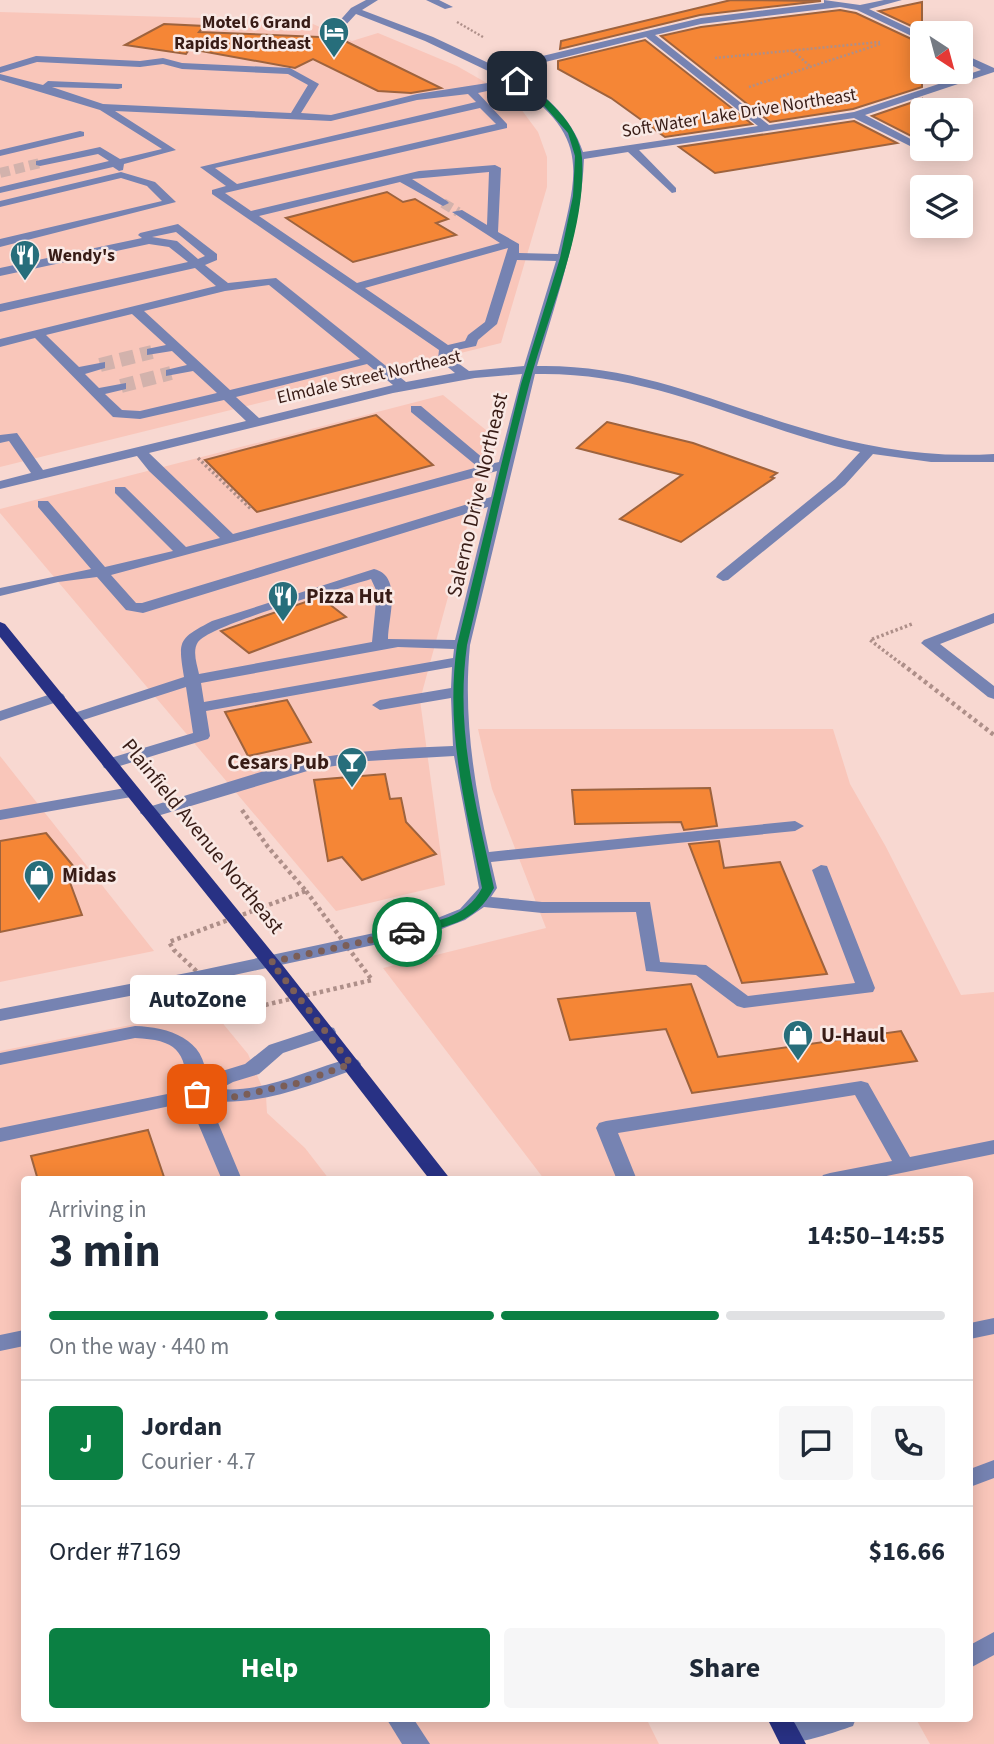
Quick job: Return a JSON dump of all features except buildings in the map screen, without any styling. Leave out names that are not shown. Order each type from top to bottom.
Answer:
[{"type":"main road","name":"Plainfield Avenue Northeast","points":[[2,633],[271,962],[438,1176]]},
{"type":"street","points":[[341,25],[354,10],[373,0]]},
{"type":"street","points":[[430,0],[448,7]]},
{"type":"street","points":[[824,0],[860,9],[910,32]]},
{"type":"street","points":[[860,9],[897,0]]},
{"type":"street","points":[[499,70],[701,21],[839,4]]},
{"type":"street","name":"Salerno Drive Northeast","points":[[354,10],[499,70],[517,81],[540,97],[572,132],[579,156],[577,196],[564,258],[529,369],[461,653],[457,692],[460,751],[488,888],[481,901]]},
{"type":"street","points":[[648,34],[766,128]]},
{"type":"street","points":[[0,70],[36,59],[140,64],[163,61],[182,66],[290,71],[314,84],[294,116]]},
{"type":"street","name":"Soft Water Lake Drive Northeast","points":[[973,61],[992,70]]},
{"type":"street","name":"Soft Water Lake Drive Northeast","points":[[579,156],[856,115],[992,70]]},
{"type":"street","points":[[0,77],[29,83],[103,107],[171,150],[0,204]]},
{"type":"street","points":[[103,107],[331,118],[417,97],[517,81]]},
{"type":"street","points":[[29,83],[118,86]]},
{"type":"street","points":[[470,90],[503,126],[216,192],[446,349],[471,343],[472,338],[491,324],[511,250]]},
{"type":"street","points":[[236,188],[206,167],[483,104]]},
{"type":"street","points":[[856,115],[910,143]]},
{"type":"street","points":[[0,153],[80,134]]},
{"type":"street","points":[[630,148],[672,190]]},
{"type":"street","points":[[0,243],[170,202],[151,184],[119,168],[100,150],[40,163]]},
{"type":"street","points":[[0,190],[119,168]]},
{"type":"street","points":[[249,215],[419,174],[495,168],[492,233]]},
{"type":"street","points":[[402,178],[443,203]]},
{"type":"street","points":[[458,212],[492,233],[511,250]]},
{"type":"street","points":[[0,266],[178,228],[213,257],[196,264],[0,308]]},
{"type":"street","points":[[0,272],[149,240],[173,244],[225,287]]},
{"type":"street","points":[[355,287],[511,250],[564,258]]},
{"type":"street","points":[[0,343],[225,287],[272,281],[402,386]]},
{"type":"street","points":[[133,308],[256,423]]},
{"type":"street","points":[[37,333],[118,414],[140,415],[370,360]]},
{"type":"street","points":[[152,352],[175,346]]},
{"type":"street","points":[[446,349],[444,359],[466,375]]},
{"type":"street","points":[[76,372],[100,365]]},
{"type":"street","points":[[171,373],[196,366]]},
{"type":"street","name":"Elmdale Street Northeast","points":[[0,485],[402,386],[466,375],[529,369],[601,372],[668,387],[826,439],[870,449],[916,456],[973,460],[994,458]]},
{"type":"street","points":[[97,392],[121,386]]},
{"type":"street","points":[[415,409],[488,469]]},
{"type":"street","points":[[0,423],[6,438],[39,475]]},
{"type":"street","points":[[723,577],[840,482],[870,449]]},
{"type":"street","points":[[140,451],[230,539]]},
{"type":"street","points":[[0,592],[58,578],[101,572],[182,552],[506,464]]},
{"type":"street","points":[[120,490],[182,552]]},
{"type":"street","points":[[43,503],[131,607],[156,607],[498,499]]},
{"type":"street","points":[[110,764],[202,736],[187,649],[193,637],[217,624],[374,573],[381,579],[386,591],[380,645]]},
{"type":"street","points":[[994,618],[929,643],[994,694]]},
{"type":"street","points":[[74,718],[192,680],[380,645],[398,642],[461,653]]},
{"type":"street","points":[[197,708],[461,653]]},
{"type":"street","points":[[380,705],[457,692]]},
{"type":"street","points":[[0,716],[57,697]]},
{"type":"street","points":[[148,813],[315,764],[400,754],[460,751]]},
{"type":"street","points":[[0,815],[131,792]]},
{"type":"street","points":[[482,858],[795,826]]},
{"type":"street","points":[[0,1015],[271,962],[435,926],[470,912],[481,901],[513,907],[644,906],[652,967],[700,969],[744,1002],[866,988],[821,870]]},
{"type":"street","points":[[0,1059],[135,1032],[157,1032],[185,1046],[196,1065],[197,1094],[230,1176]]},
{"type":"street","points":[[197,1094],[226,1077],[252,1069],[276,1049],[327,1032]]},
{"type":"street","points":[[0,1135],[197,1094],[234,1097],[298,1083],[351,1064]]},
{"type":"street","points":[[625,1176],[606,1128],[861,1088],[904,1164]]},
{"type":"street","points":[[849,1176],[994,1147]]},
{"type":"street","points":[[973,1330],[994,1326]]},
{"type":"street","points":[[0,1343],[21,1339]]},
{"type":"street","points":[[973,1477],[994,1469]]},
{"type":"street","points":[[973,1656],[994,1642]]},
{"type":"street","points":[[401,1722],[417,1744]]},
{"type":"street","points":[[787,1733],[829,1722]]},
{"type":"path","points":[[448,7],[435,10],[492,42]]},
{"type":"path","points":[[682,61],[888,41],[725,95]]},
{"type":"path","points":[[792,50],[811,67]]},
{"type":"path","points":[[197,457],[256,513]]},
{"type":"shaded area","points":[[0,12],[306,21],[352,41],[378,33],[457,66],[492,86],[521,109],[538,132],[547,157],[547,187],[501,343],[0,467]]},
{"type":"shaded area","points":[[443,395],[492,435],[420,700],[445,885],[336,911],[0,513],[0,509]]},
{"type":"shaded area","points":[[478,729],[833,729],[850,784],[886,847],[961,995],[994,992],[994,1744],[930,1744],[918,1722],[973,1722],[973,1176],[542,1176],[383,968],[546,928],[492,789]]},
{"type":"shaded area","points":[[0,756],[154,951],[0,982]]},
{"type":"shaded area","points":[[211,1009],[248,1054],[266,1096],[267,1113],[305,1148],[327,1176],[21,1176],[21,1722],[648,1722],[659,1744],[0,1744],[0,1051]]},
{"type":"tunnel","points":[[0,173],[40,163]]},
{"type":"tunnel","points":[[443,203],[458,212]]},
{"type":"tunnel","points":[[100,365],[152,352]]},
{"type":"tunnel","points":[[121,386],[171,373]]},
{"type":"way so far","points":[[197,1094],[234,1097],[298,1083],[351,1064],[271,962],[407,932]]},
{"type":"place","name":"Motel 6 Grand Rapids Northeast","points":[[334,59]]},
{"type":"place","name":"Wendy's","points":[[25,282]]},
{"type":"place","name":"Pizza Hut","points":[[283,623]]},
{"type":"place","name":"Cesars Pub","points":[[352,789]]},
{"type":"place","name":"Midas","points":[[39,902]]},
{"type":"place","name":"U-Haul","points":[[798,1062]]},
{"type":"place","name":"AutoZone","points":[[197,1094]]},
{"type":"route","points":[[407,932],[454,920],[470,912],[481,901],[488,888],[460,751],[457,678],[462,645],[525,384],[564,258],[577,196],[579,156],[572,132],[540,97],[517,81]]}]
